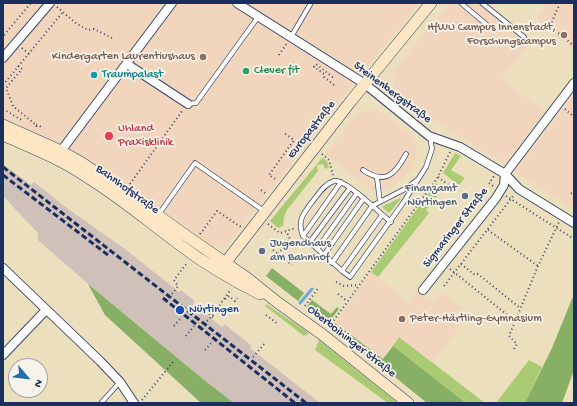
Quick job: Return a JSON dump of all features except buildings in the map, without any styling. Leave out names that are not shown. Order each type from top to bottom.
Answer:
[{"type":"main road","name":"Europastraße","points":[[226,262],[365,84],[431,3]]},
{"type":"main road","name":"Bahnhofstraße","points":[[3,125],[61,151],[82,163],[226,262]]},
{"type":"main road","name":"Bahnhofstraße","points":[[3,135],[61,161],[88,177],[202,261],[229,277]]},
{"type":"main road","points":[[34,149],[55,154],[61,151]]},
{"type":"main road","points":[[202,261],[217,263],[226,262],[229,277]]},
{"type":"main road","name":"Oberboihinger Straße","points":[[226,262],[277,302],[323,335],[408,403]]},
{"type":"main road","name":"Oberboihinger Straße","points":[[229,277],[277,302]]},
{"type":"street","points":[[3,58],[50,3]]},
{"type":"street","points":[[61,151],[172,3]]},
{"type":"street","name":"Steinenbergstraße","points":[[237,3],[365,84],[430,136],[454,144],[501,172],[519,189],[574,223]]},
{"type":"street","points":[[127,64],[188,104]]},
{"type":"street","name":"Sigmaringer Straße","points":[[423,290],[504,185],[501,172],[574,83]]},
{"type":"street","points":[[3,268],[100,361],[120,382],[134,403]]},
{"type":"street","points":[[3,355],[46,310]]},
{"type":"lane","points":[[291,37],[311,3]]},
{"type":"lane","points":[[461,3],[488,25]]},
{"type":"lane","points":[[482,3],[524,37]]},
{"type":"lane","points":[[188,104],[196,103],[258,17]]},
{"type":"lane","points":[[391,222],[364,198],[341,182],[334,181],[323,188],[305,211],[300,222],[300,228],[303,236],[342,272],[350,277],[391,222],[421,177],[431,153],[430,136]]},
{"type":"lane","points":[[363,170],[377,178],[382,178],[393,172],[400,165],[406,154]]},
{"type":"lane","points":[[158,215],[195,163],[265,211]]},
{"type":"lane","points":[[332,263],[372,206],[407,188],[421,177]]},
{"type":"lane","points":[[377,178],[380,202]]},
{"type":"lane","points":[[303,236],[341,182]]},
{"type":"lane","points":[[310,242],[350,188]]},
{"type":"lane","points":[[317,249],[357,193]]},
{"type":"lane","points":[[324,255],[364,198]]},
{"type":"lane","points":[[342,272],[382,215]]},
{"type":"lane","points":[[101,403],[120,382]]},
{"type":"path","points":[[4,35],[31,3]]},
{"type":"path","points":[[53,3],[78,24],[88,30],[94,29],[112,38]]},
{"type":"path","points":[[560,3],[550,26],[574,46]]},
{"type":"path","points":[[3,85],[63,12]]},
{"type":"path","points":[[279,55],[285,45]]},
{"type":"path","points":[[334,85],[324,77],[324,74],[314,67],[316,64],[335,79]]},
{"type":"path","points":[[18,66],[22,69],[6,88],[13,106],[37,126],[42,127]]},
{"type":"path","points":[[558,103],[574,117]]},
{"type":"path","points":[[124,191],[188,104]]},
{"type":"path","points":[[3,109],[22,120]]},
{"type":"path","points":[[275,179],[269,175],[294,140],[284,133]]},
{"type":"path","points":[[328,328],[438,177],[454,144]]},
{"type":"path","points":[[322,154],[329,160],[332,172]]},
{"type":"path","points":[[501,172],[489,183],[510,200],[574,239]]},
{"type":"path","points":[[438,177],[456,190]]},
{"type":"path","points":[[444,286],[519,189]]},
{"type":"path","points":[[261,190],[265,193]]},
{"type":"path","points":[[195,242],[217,211],[248,233]]},
{"type":"path","points":[[514,348],[517,344],[509,336],[538,266],[562,216]]},
{"type":"path","points":[[267,223],[280,233],[286,230],[290,239],[278,254]]},
{"type":"path","points":[[488,230],[538,266]]},
{"type":"path","points":[[273,250],[292,265]]},
{"type":"path","points":[[284,265],[287,261]]},
{"type":"path","points":[[172,294],[178,286],[174,280],[187,263]]},
{"type":"path","points":[[443,264],[515,321]]},
{"type":"path","points":[[461,264],[475,275],[478,274],[521,308]]},
{"type":"path","points":[[336,282],[344,286],[359,285]]},
{"type":"path","points":[[305,306],[319,287]]},
{"type":"path","points":[[207,321],[225,299],[228,292]]},
{"type":"path","points":[[338,294],[347,301]]},
{"type":"path","points":[[225,299],[229,296],[235,301],[237,298]]},
{"type":"path","points":[[209,314],[214,318]]},
{"type":"path","points":[[266,315],[278,324]]},
{"type":"path","points":[[174,326],[182,317]]},
{"type":"path","points":[[186,336],[191,332],[194,326]]},
{"type":"path","points":[[205,350],[213,341]]},
{"type":"path","points":[[253,357],[265,343]]},
{"type":"path","points":[[145,398],[173,362]]},
{"type":"shaded area","points":[[3,3],[419,3],[227,245],[217,248],[79,154],[3,117]]},
{"type":"shaded area","points":[[449,3],[480,3],[530,43],[501,79],[546,112],[505,163],[424,114],[395,88],[393,75],[395,69]]},
{"type":"shaded area","name":"HfWU Campus Innenstadt, Forschungscampus","points":[[549,3],[574,3],[574,51],[536,19]]},
{"type":"shaded area","points":[[574,95],[574,210],[515,171]]},
{"type":"shaded area","points":[[374,109],[408,132],[417,146],[414,166],[409,173],[396,184],[382,190],[371,189],[325,154],[360,112]]},
{"type":"shaded area","points":[[3,164],[31,185],[34,182],[71,211],[125,249],[179,292],[181,290],[195,301],[193,304],[222,327],[225,324],[252,346],[250,348],[320,403],[234,403],[88,284],[38,240],[38,233],[3,196]]},
{"type":"shaded area","name":"Peter-Härtling-Gymnasium","points":[[371,272],[400,294],[398,296],[407,303],[417,290],[434,302],[442,293],[470,314],[433,362],[399,337],[383,360],[335,323]]},
{"type":"green space","points":[[455,153],[461,156],[451,170],[465,178],[459,185],[443,173]]},
{"type":"green space","points":[[322,158],[327,161],[329,167],[325,169],[323,164],[317,165],[318,171],[287,210],[284,217],[283,226],[278,228],[270,221]]},
{"type":"green space","points":[[436,183],[441,188],[437,194],[438,195],[426,210],[429,213],[378,277],[371,272]]},
{"type":"green space","points":[[400,198],[401,199],[389,213],[383,208],[383,206]]},
{"type":"green space","points":[[272,268],[304,293],[298,301],[266,276]]},
{"type":"green space","points":[[88,284],[234,403],[201,403],[105,315]]},
{"type":"green space","points":[[574,294],[574,370],[562,403],[525,403],[552,348]]},
{"type":"green space","points":[[312,300],[331,314],[337,307],[339,309],[327,324],[306,308]]},
{"type":"green space","points":[[266,304],[308,332],[308,334],[304,336],[265,306]]},
{"type":"green space","points":[[335,323],[383,359],[393,346],[466,403],[427,403],[333,327]]},
{"type":"green space","points":[[399,337],[485,403],[466,403],[393,346]]},
{"type":"green space","points":[[319,340],[398,403],[388,403],[315,350]]},
{"type":"green space","points":[[529,360],[542,367],[525,403],[496,403]]},
{"type":"waterway","points":[[300,303],[312,289]]},
{"type":"railway","points":[[3,167],[306,403]]},
{"type":"railway","points":[[3,175],[108,255]]},
{"type":"railway","points":[[163,298],[295,403]]},
{"type":"place","name":"HfWU Campus Innenstadt, Forschungscampus","points":[[564,35]]},
{"type":"place","name":"Kindergarten Laurentiushaus","points":[[203,57]]},
{"type":"place","name":"Clever fit","points":[[246,71]]},
{"type":"place","name":"Traumpalast","points":[[94,75]]},
{"type":"place","name":"Uhland Praxisklinik","points":[[109,136]]},
{"type":"place","name":"Finanzamt Nürtingen","points":[[465,196]]},
{"type":"place","name":"Jugendhaus am Bahnhof","points":[[262,251]]},
{"type":"place","name":"Nürtingen","points":[[180,310]]},
{"type":"place","name":"Peter-Härtling-Gymnasium","points":[[402,319]]}]
